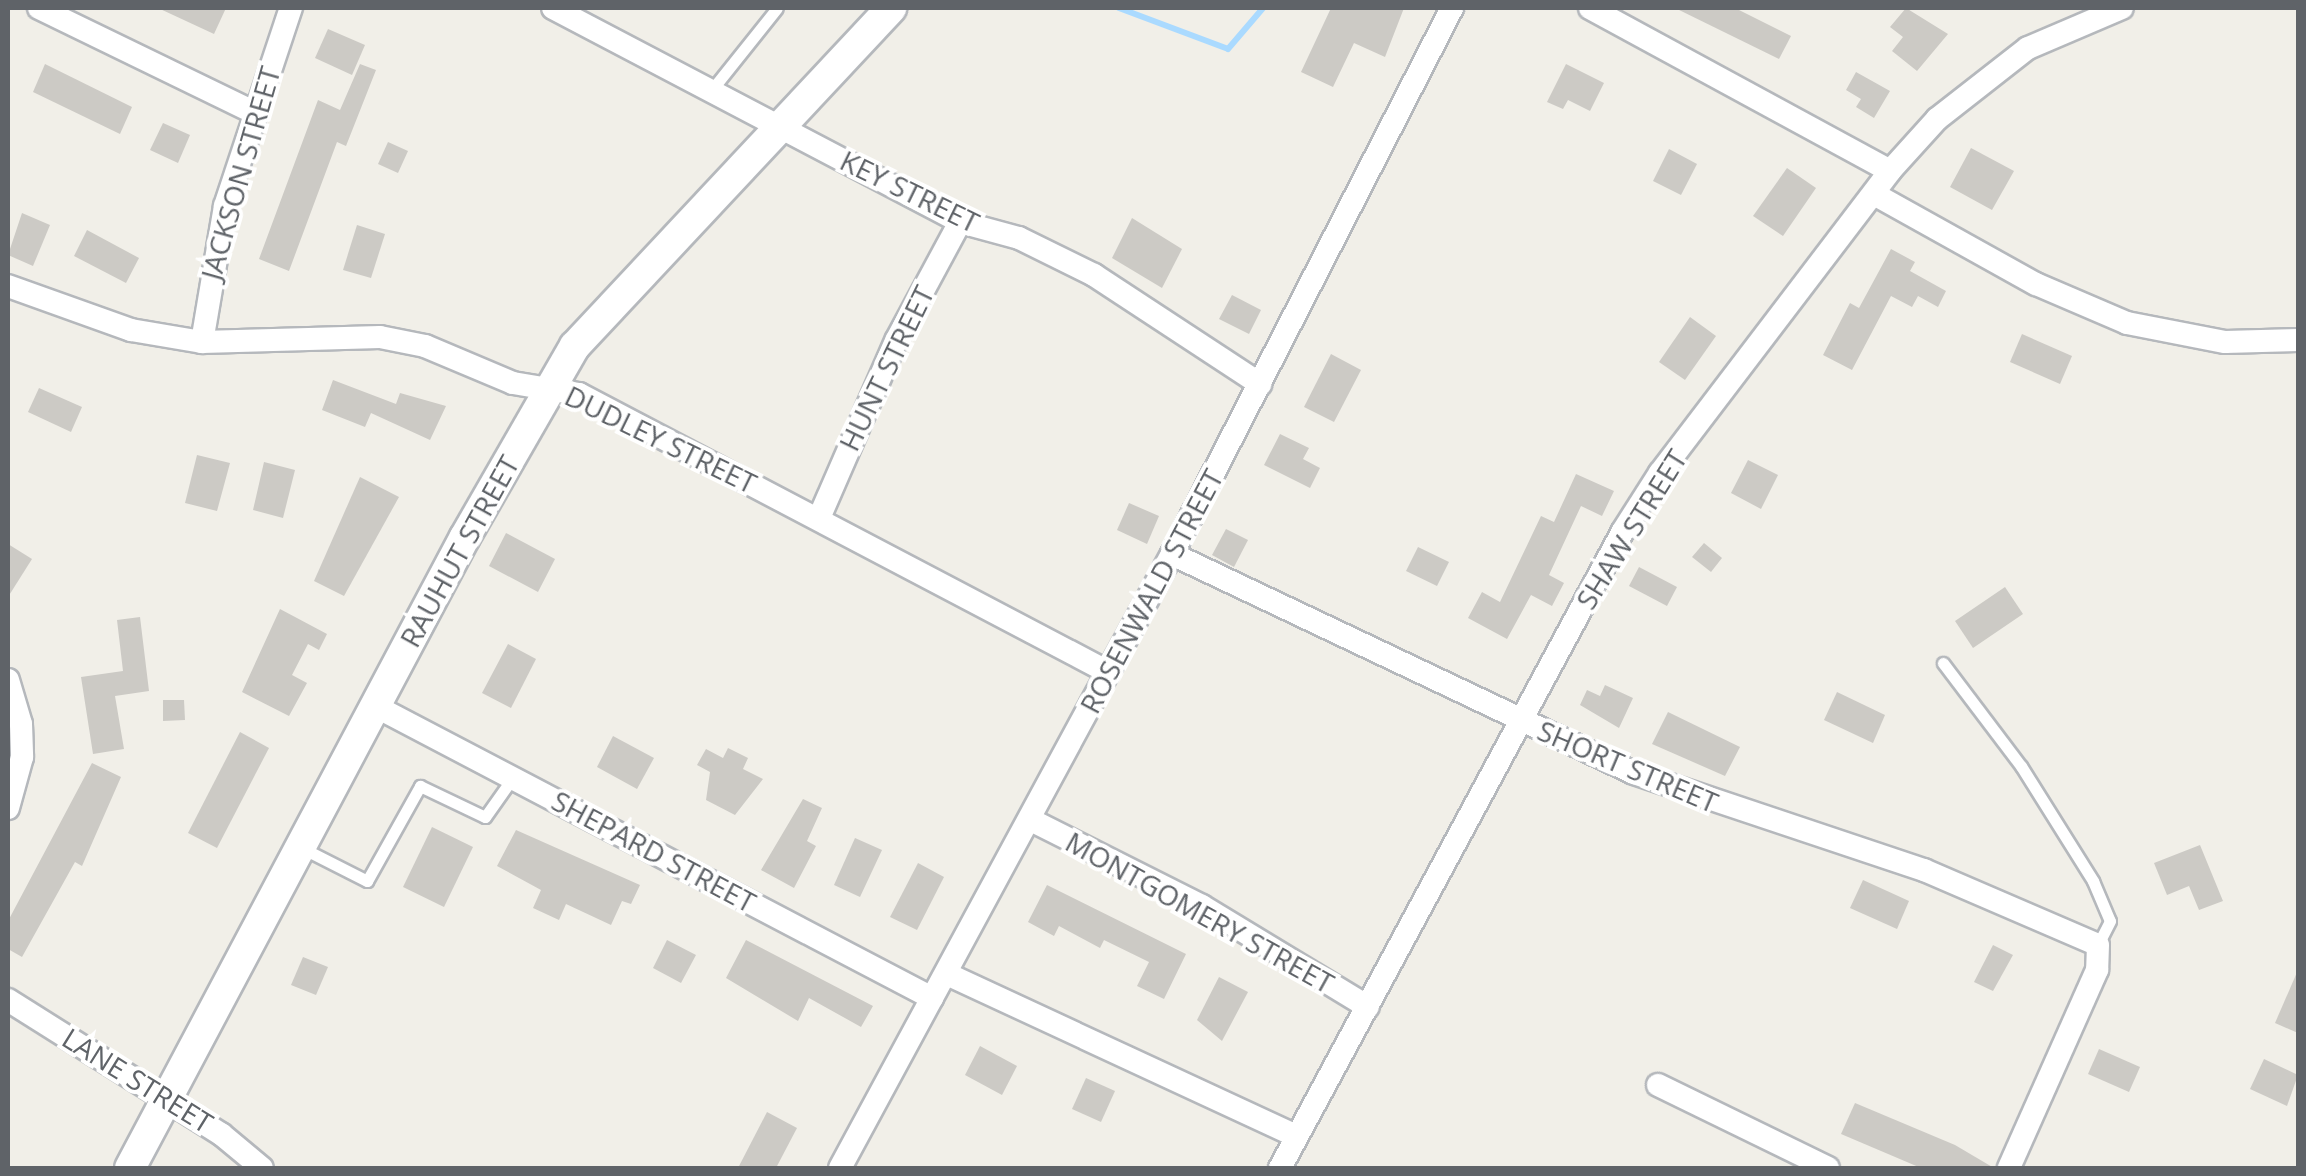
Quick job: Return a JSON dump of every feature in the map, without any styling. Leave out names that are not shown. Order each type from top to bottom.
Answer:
[{"type":"main road","name":"RAUHUT STREET","points":[[130,1168],[375,706],[550,387],[631,279],[783,126],[891,8]]},
{"type":"street","points":[[40,8],[253,112]]},
{"type":"street","name":"JACKSON STREET","points":[[202,342],[225,206],[253,112],[291,8]]},
{"type":"street","name":"KEY STREET","points":[[554,8],[960,222],[1019,238],[1094,275],[1260,384]]},
{"type":"street","name":"ROSENWALD STREET","points":[[840,1168],[1172,554],[1452,8]]},
{"type":"street","points":[[1590,8],[1890,171]]},
{"type":"street","name":"SHAW STREET","points":[[1280,1168],[1520,720],[1660,474],[1890,171],[1990,72],[2122,8]]},
{"type":"street","points":[[1874,194],[2036,284],[2127,323],[2224,342],[2298,340]]},
{"type":"street","name":"HUNT STREET","points":[[819,518],[897,339],[960,222]]},
{"type":"street","name":"DUDLEY STREET","points":[[8,286],[130,330],[202,342],[380,337],[425,346],[512,383],[579,394],[1108,672]]},
{"type":"street","name":"SHORT STREET","points":[[1172,554],[1686,795],[1924,870],[2098,945]]},
{"type":"street","points":[[8,680],[21,724],[22,757],[8,808]]},
{"type":"street","name":"SHEPARD STREET","points":[[375,706],[932,998]]},
{"type":"street","name":"MONTGOMERY STREET","points":[[1030,820],[1202,906],[1368,1007]]},
{"type":"street","points":[[2009,1168],[2097,970],[2098,945]]},
{"type":"street","points":[[947,974],[1296,1136]]},
{"type":"street","name":"LANE STREET","points":[[8,1000],[165,1099],[262,1168]]},
{"type":"street","points":[[1658,1085],[1828,1168]]},
{"type":"lane","points":[[710,92],[778,8]]},
{"type":"lane","points":[[1943,663],[2021,766],[2093,881],[2110,920],[2098,945]]},
{"type":"lane","points":[[302,848],[367,881],[420,786],[485,817],[514,776]]},
{"type":"building","points":[[158,8],[226,8],[214,34]]},
{"type":"building","points":[[1331,8],[1404,8],[1385,57],[1354,43],[1333,87],[1301,72]]},
{"type":"building","points":[[1675,8],[1735,8],[1791,36],[1779,59]]},
{"type":"building","points":[[1906,8],[1948,34],[1917,71],[1892,51],[1903,37],[1890,27]]},
{"type":"building","points":[[328,29],[365,45],[352,75],[315,58]]},
{"type":"building","points":[[45,64],[132,107],[120,134],[33,92]]},
{"type":"building","points":[[360,64],[376,70],[346,146],[337,142],[289,271],[259,259],[318,100],[340,110]]},
{"type":"building","points":[[1566,64],[1604,83],[1590,111],[1568,100],[1563,109],[1547,102]]},
{"type":"building","points":[[1856,72],[1890,91],[1874,118],[1856,107],[1861,99],[1846,90]]},
{"type":"building","points":[[163,123],[190,135],[178,163],[150,150]]},
{"type":"building","points":[[388,142],[408,151],[398,173],[378,164]]},
{"type":"building","points":[[1971,148],[2014,171],[1992,210],[1950,187]]},
{"type":"building","points":[[1669,149],[1697,164],[1681,195],[1653,181]]},
{"type":"building","points":[[1787,168],[1816,188],[1783,236],[1753,216]]},
{"type":"building","points":[[22,213],[50,225],[33,266],[8,255]]},
{"type":"building","points":[[1132,218],[1182,249],[1162,288],[1112,258]]},
{"type":"building","points":[[357,225],[385,234],[371,278],[343,270]]},
{"type":"building","points":[[87,230],[139,258],[126,283],[74,256]]},
{"type":"building","points":[[1891,249],[1915,262],[1910,271],[1946,291],[1938,307],[1918,296],[1912,307],[1891,296],[1852,370],[1823,355],[1850,303],[1859,308]]},
{"type":"building","points":[[1232,295],[1261,310],[1249,334],[1219,319]]},
{"type":"building","points":[[1690,317],[1716,336],[1685,380],[1659,362]]},
{"type":"building","points":[[2022,334],[2072,356],[2060,384],[2010,362]]},
{"type":"building","points":[[1331,354],[1361,370],[1334,422],[1304,407]]},
{"type":"building","points":[[333,380],[396,404],[400,393],[446,406],[430,440],[371,413],[365,427],[322,410]]},
{"type":"building","points":[[39,388],[82,407],[71,432],[28,412]]},
{"type":"building","points":[[1280,434],[1309,448],[1303,459],[1320,468],[1310,488],[1264,465]]},
{"type":"building","points":[[197,455],[230,463],[217,511],[185,503]]},
{"type":"building","points":[[1748,460],[1778,475],[1761,509],[1731,493]]},
{"type":"building","points":[[264,462],[295,470],[283,518],[253,510]]},
{"type":"building","points":[[1576,474],[1614,491],[1602,516],[1581,506],[1549,575],[1564,583],[1552,606],[1531,595],[1507,639],[1468,618],[1482,592],[1500,602],[1541,516],[1554,522]]},
{"type":"building","points":[[360,477],[399,497],[344,596],[314,581]]},
{"type":"building","points":[[1129,503],[1159,516],[1147,544],[1117,530]]},
{"type":"building","points":[[1226,529],[1248,540],[1234,567],[1212,555]]},
{"type":"building","points":[[506,533],[555,559],[538,592],[489,566]]},
{"type":"building","points":[[1704,543],[1722,558],[1711,572],[1692,557]]},
{"type":"building","points":[[8,544],[32,559],[8,597]]},
{"type":"building","points":[[1418,547],[1449,562],[1437,586],[1406,571]]},
{"type":"building","points":[[1639,567],[1677,587],[1667,606],[1629,586]]},
{"type":"building","points":[[2005,587],[2023,614],[1973,648],[1955,621]]},
{"type":"building","points":[[280,609],[327,634],[319,650],[308,644],[292,675],[307,683],[289,716],[242,692]]},
{"type":"building","points":[[140,617],[149,691],[115,696],[124,749],[93,754],[81,677],[123,671],[117,620]]},
{"type":"building","points":[[508,644],[536,659],[511,708],[482,693]]},
{"type":"building","points":[[1605,685],[1633,698],[1619,728],[1580,705],[1587,690],[1600,696]]},
{"type":"building","points":[[1837,692],[1885,715],[1873,743],[1824,720]]},
{"type":"building","points":[[163,700],[184,700],[185,720],[163,721]]},
{"type":"building","points":[[1668,712],[1740,747],[1725,776],[1652,744]]},
{"type":"building","points":[[240,732],[269,748],[217,848],[188,833]]},
{"type":"building","points":[[613,736],[654,758],[637,789],[597,767]]},
{"type":"building","points":[[728,748],[748,758],[743,769],[763,779],[735,815],[706,800],[710,772],[697,765],[706,749],[723,758]]},
{"type":"building","points":[[92,763],[121,777],[82,866],[75,862],[22,957],[8,949],[8,921]]},
{"type":"building","points":[[803,799],[822,808],[807,841],[816,846],[794,888],[761,870]]},
{"type":"building","points":[[432,827],[473,847],[444,907],[403,887]]},
{"type":"building","points":[[516,830],[640,885],[631,904],[622,901],[611,925],[566,904],[559,920],[533,908],[541,890],[497,866]]},
{"type":"building","points":[[855,838],[882,850],[860,897],[834,885]]},
{"type":"building","points":[[2200,845],[2223,901],[2199,910],[2189,886],[2167,895],[2154,863]]},
{"type":"building","points":[[918,863],[944,877],[917,930],[890,917]]},
{"type":"building","points":[[1863,880],[1909,901],[1897,929],[1850,908]]},
{"type":"building","points":[[1047,885],[1186,954],[1164,999],[1137,986],[1149,962],[1104,940],[1100,948],[1059,926],[1054,936],[1028,922]]},
{"type":"building","points":[[667,940],[696,955],[681,983],[653,968]]},
{"type":"building","points":[[746,940],[873,1006],[861,1027],[809,998],[798,1021],[726,978]]},
{"type":"building","points":[[1993,945],[2013,955],[1993,991],[1974,982]]},
{"type":"building","points":[[303,957],[328,967],[316,995],[291,985]]},
{"type":"building","points":[[2298,970],[2298,1033],[2275,1023]]},
{"type":"building","points":[[1219,977],[1248,992],[1222,1041],[1197,1020]]},
{"type":"building","points":[[980,1046],[1017,1066],[1002,1095],[965,1075]]},
{"type":"building","points":[[2099,1049],[2140,1067],[2129,1092],[2088,1074]]},
{"type":"building","points":[[2264,1059],[2298,1075],[2287,1106],[2250,1089]]},
{"type":"building","points":[[1086,1078],[1115,1091],[1101,1122],[1072,1109]]},
{"type":"building","points":[[1855,1103],[1955,1145],[1994,1168],[1921,1168],[1841,1134]]},
{"type":"building","points":[[767,1112],[797,1128],[776,1168],[738,1168]]},
{"type":"waterway","points":[[1119,8],[1228,49],[1263,8]]}]
